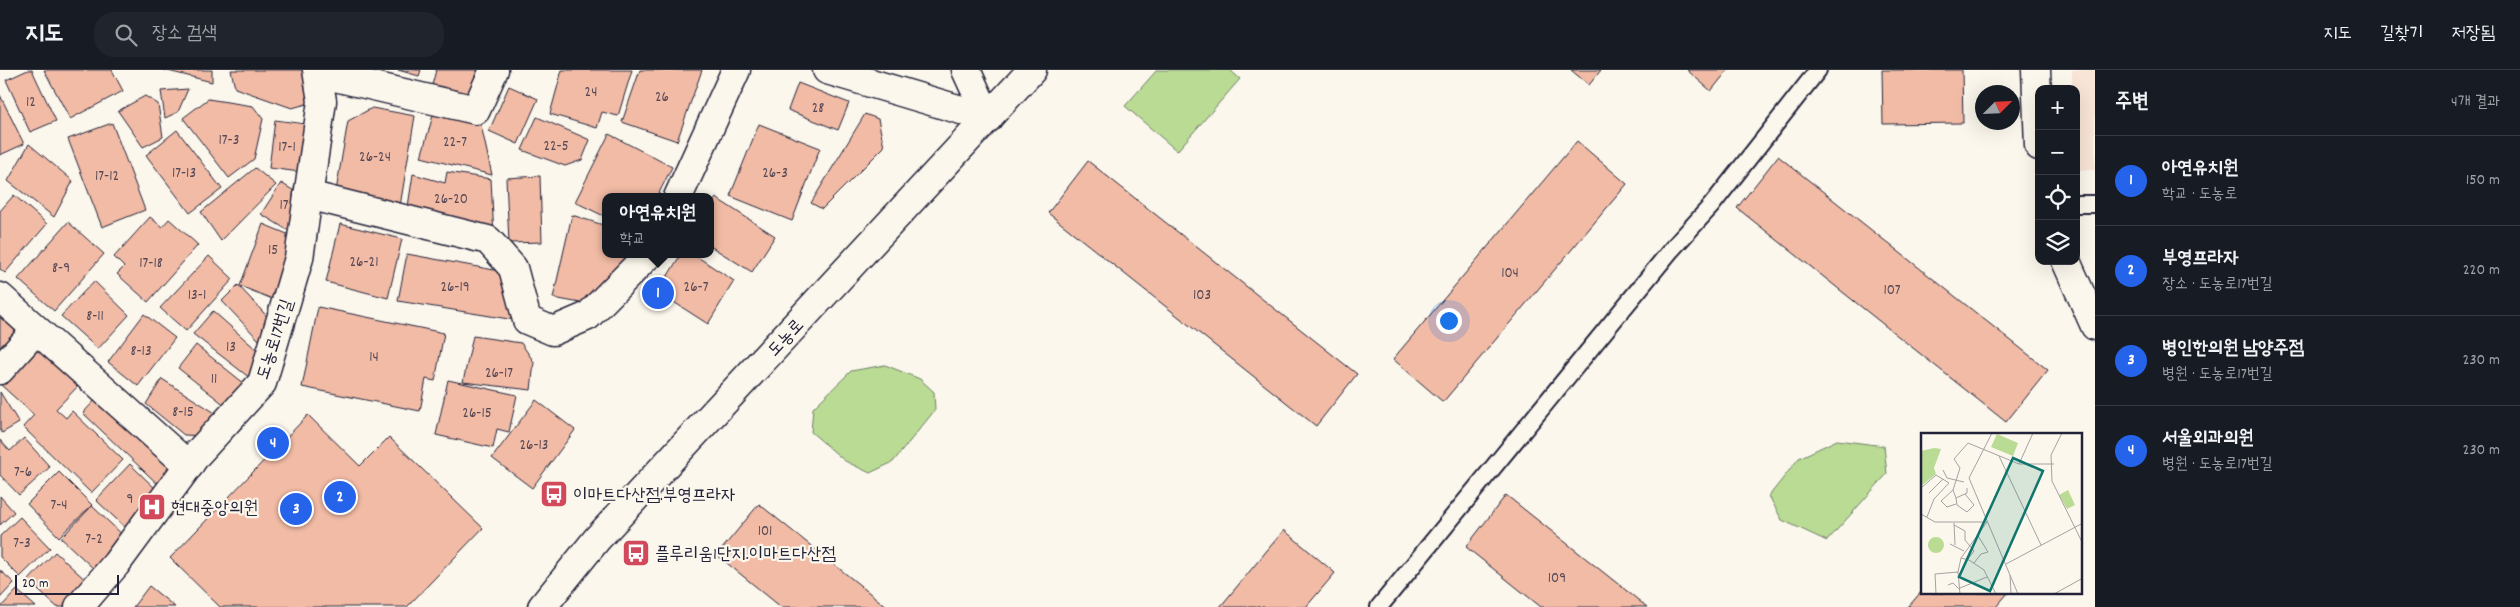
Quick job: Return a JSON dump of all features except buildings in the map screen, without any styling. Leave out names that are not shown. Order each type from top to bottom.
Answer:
[{"type":"street","points":[[317,72],[476,110],[494,70]]},
{"type":"street","points":[[680,193],[736,70]]},
{"type":"street","points":[[827,70],[988,118]]},
{"type":"street","points":[[966,70],[988,118]]},
{"type":"street","name":"도농로","points":[[542,607],[597,539],[1032,70]]},
{"type":"street","points":[[2036,70],[2038,130]]},
{"type":"street","name":"도농로17번길","points":[[79,607],[116,564],[189,466],[262,383],[298,258],[322,101],[317,72]]},
{"type":"street","points":[[308,195],[488,240],[513,268],[527,320],[553,331],[588,316],[646,258]]},
{"type":"street","points":[[2068,265],[2095,326]]},
{"type":"street","points":[[0,297],[189,466]]},
{"type":"street","points":[[0,370],[36,330]]},
{"type":"lane","points":[[1379,607],[1671,250],[1711,206],[1818,70]]},
{"type":"lane","points":[[2080,204],[2095,204]]},
{"type":"shaded area","points":[[2072,70],[2095,70],[2095,170],[2080,170],[2080,85],[2072,85]]},
{"type":"green space","points":[[1157,70],[1230,70],[1240,79],[1177,151],[1125,106]]},
{"type":"green space","points":[[885,365],[920,379],[934,392],[935,410],[893,462],[870,473],[845,461],[811,432],[813,408],[851,371]]},
{"type":"green space","points":[[1837,440],[1884,446],[1887,474],[1827,541],[1782,520],[1769,496],[1799,458]]},
{"type":"place","name":"아연유치원","points":[[658,293]]},
{"type":"place","name":"서울외과의원","points":[[273,443]]},
{"type":"place","name":"이마트다산점.부영프라자","points":[[554,494]]},
{"type":"place","name":"부영프라자","points":[[340,497]]},
{"type":"place","name":"현대중앙의원","points":[[152,507]]},
{"type":"place","name":"병인한의원 남양주점","points":[[296,509]]},
{"type":"place","name":"플루리움1단지.이마트다산점","points":[[636,553]]}]
